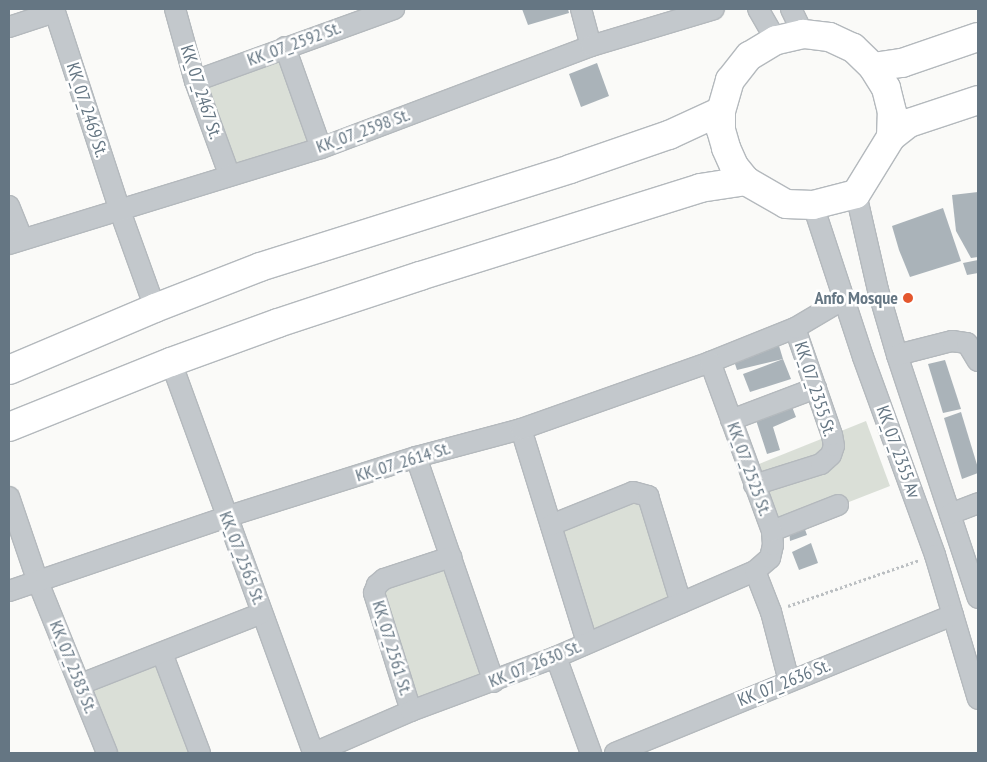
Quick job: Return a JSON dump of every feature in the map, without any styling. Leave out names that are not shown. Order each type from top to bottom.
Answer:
[{"type":"highway","points":[[891,137],[892,112],[886,88],[873,66],[853,48],[829,38],[803,34],[776,40],[749,56],[730,80],[721,111],[721,130],[726,148],[734,166],[746,181],[786,204],[813,206],[856,194],[891,137],[909,123],[978,100]]},
{"type":"highway","points":[[873,66],[902,63],[978,38]]},
{"type":"highway","points":[[9,370],[155,308],[260,267],[570,169],[669,134],[721,111]]},
{"type":"highway","points":[[9,427],[170,362],[278,323],[700,188],[746,181]]},
{"type":"street","name":"KK_07_2467 St.","points":[[175,9],[195,81],[229,174]]},
{"type":"street","name":"KK_07_2592 St.","points":[[195,81],[394,9]]},
{"type":"street","points":[[581,9],[592,46]]},
{"type":"street","name":"KK_07_2598 St.","points":[[15,241],[120,211],[229,174],[321,148],[592,46],[714,9]]},
{"type":"street","points":[[758,9],[776,40]]},
{"type":"street","points":[[791,9],[803,34]]},
{"type":"street","points":[[9,27],[54,10]]},
{"type":"street","name":"KK_07_2469 St.","points":[[54,10],[120,211],[155,308]]},
{"type":"street","points":[[285,47],[321,148]]},
{"type":"street","name":"KK_07_2355 Av","points":[[856,194],[878,290],[897,355],[978,598]]},
{"type":"street","points":[[9,206],[15,241]]},
{"type":"street","name":"KK_07_2355 Av","points":[[813,206],[935,555],[978,699]]},
{"type":"street","name":"KK_07_2614 St.","points":[[9,591],[226,517],[416,457],[521,429],[710,362],[795,328],[844,299]]},
{"type":"street","name":"KK_07_2355 St.","points":[[754,485],[821,464],[831,455],[834,446],[832,435],[795,328]]},
{"type":"street","points":[[897,355],[952,341],[967,343],[978,361]]},
{"type":"street","name":"KK_07_2565 St.","points":[[170,362],[314,753]]},
{"type":"street","name":"KK_07_2525 St.","points":[[710,362],[772,530],[773,545],[770,558],[755,571]]},
{"type":"street","points":[[731,420],[816,388]]},
{"type":"street","points":[[521,429],[587,642]]},
{"type":"street","points":[[416,457],[494,682]]},
{"type":"street","points":[[551,525],[633,492],[648,496],[681,603]]},
{"type":"street","name":"KK_07_2583 St.","points":[[9,496],[38,582],[108,753]]},
{"type":"street","points":[[950,514],[978,502]]},
{"type":"street","points":[[772,530],[838,505]]},
{"type":"street","name":"KK_07_2561 St.","points":[[411,711],[374,593],[377,585],[384,579],[451,557]]},
{"type":"street","points":[[755,571],[771,612],[788,681]]},
{"type":"street","name":"KK_07_2630 St.","points":[[314,753],[411,711],[494,682],[556,657],[755,571]]},
{"type":"street","points":[[81,684],[262,613]]},
{"type":"street","name":"KK_07_2636 St.","points":[[615,753],[953,615]]},
{"type":"street","points":[[162,653],[200,753]]},
{"type":"street","points":[[556,657],[591,753]]},
{"type":"path","points":[[771,612],[935,555]]},
{"type":"shaded area","points":[[285,47],[319,149],[230,175],[195,81]]},
{"type":"shaded area","points":[[866,421],[890,486],[777,530],[754,466]]},
{"type":"shaded area","points":[[648,496],[681,603],[587,642],[551,525]]},
{"type":"shaded area","points":[[451,557],[494,682],[411,711],[377,585]]},
{"type":"shaded area","points":[[162,653],[202,753],[105,753],[81,684]]},
{"type":"building","points":[[522,9],[568,9],[569,13],[528,25]]},
{"type":"building","points":[[597,63],[609,96],[581,107],[569,74]]},
{"type":"building","points":[[978,192],[978,257],[971,258],[956,231],[952,195]]},
{"type":"building","points":[[943,208],[961,261],[910,277],[892,226]]},
{"type":"building","points":[[978,260],[978,273],[967,275],[963,263]]},
{"type":"building","points":[[777,339],[783,359],[737,370],[732,355]]},
{"type":"building","points":[[783,359],[791,379],[750,392],[743,374]]},
{"type":"building","points":[[945,360],[961,409],[943,413],[928,364]]},
{"type":"building","points":[[789,399],[796,417],[773,427],[780,450],[767,454],[754,414]]},
{"type":"building","points":[[961,412],[978,468],[978,473],[962,479],[944,418]]},
{"type":"building","points":[[803,524],[807,535],[790,541],[789,529]]},
{"type":"building","points":[[811,543],[818,563],[799,570],[792,552]]},
{"type":"place","name":"Anfo Mosque","points":[[908,298]]}]
